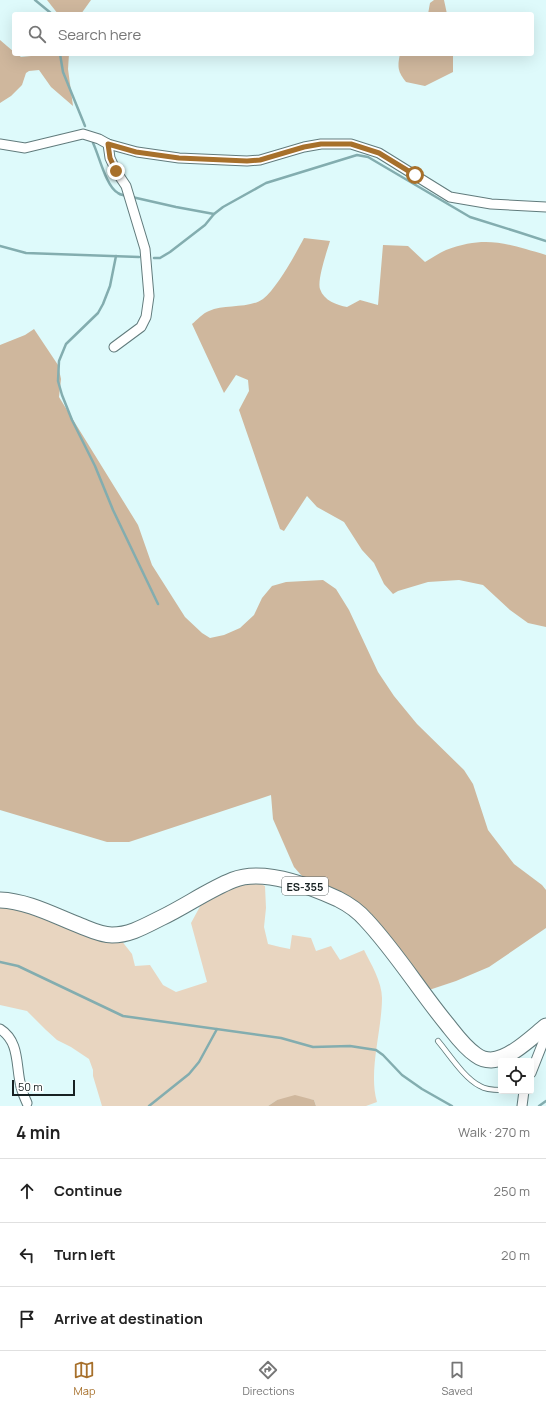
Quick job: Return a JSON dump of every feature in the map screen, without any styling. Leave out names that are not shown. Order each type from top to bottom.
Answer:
[{"type":"main road","name":"ES-355","points":[[0,900],[26,905],[101,934],[123,934],[143,928],[176,911],[205,893],[234,879],[248,876],[278,879],[302,885],[338,899],[365,919],[445,1022],[475,1055],[485,1060],[493,1060],[503,1057],[512,1052],[546,1026]]},
{"type":"street","points":[[0,144],[25,148],[83,134],[99,139],[108,144],[136,152],[179,158],[247,161],[260,160],[304,147],[321,144],[351,144],[379,153],[450,197],[491,204],[546,207]]},
{"type":"street","points":[[108,144],[110,158],[116,171],[126,186],[145,249],[149,296],[146,317],[140,327],[114,347]]},
{"type":"street","points":[[0,1029],[12,1040],[20,1082],[27,1103]]},
{"type":"street","points":[[534,1065],[546,1035]]},
{"type":"street","points":[[522,1106],[524,1094]]},
{"type":"lane","points":[[438,1041],[468,1078],[479,1086],[498,1090]]},
{"type":"shaded area","points":[[47,0],[91,0],[82,12],[56,12]]},
{"type":"shaded area","points":[[434,0],[444,0],[447,12],[428,12],[430,3]]},
{"type":"shaded area","points":[[0,40],[12,50],[12,56],[69,56],[68,69],[73,106],[51,87],[39,70],[29,71],[26,73],[22,85],[11,96],[0,103]]},
{"type":"shaded area","points":[[400,56],[453,56],[453,72],[425,86],[406,82],[401,75]]},
{"type":"shaded area","points":[[304,238],[330,241],[321,272],[319,285],[320,289],[324,297],[335,304],[347,307],[360,300],[378,305],[383,245],[408,246],[425,262],[446,250],[460,245],[485,242],[520,247],[546,255],[546,627],[528,623],[510,610],[483,585],[459,580],[428,582],[398,591],[393,594],[384,584],[374,563],[362,550],[344,522],[317,507],[307,496],[284,531],[280,529],[239,410],[249,391],[248,380],[236,375],[224,393],[192,324],[209,311],[251,304],[263,299],[280,279]]},
{"type":"shaded area","points":[[34,329],[58,365],[61,379],[59,397],[138,525],[152,565],[185,617],[202,633],[210,638],[224,635],[240,628],[254,615],[262,598],[272,586],[286,582],[323,580],[336,589],[349,610],[378,672],[394,696],[417,724],[464,770],[473,784],[488,830],[514,864],[542,885],[546,890],[546,928],[489,967],[456,981],[429,990],[400,954],[301,875],[294,867],[273,819],[271,795],[129,842],[107,842],[0,810],[0,345],[25,335]]},
{"type":"shaded area","points":[[259,883],[265,886],[266,908],[264,927],[268,944],[290,949],[292,935],[311,938],[316,951],[331,946],[340,960],[364,950],[376,973],[382,992],[374,1078],[377,1102],[366,1106],[316,1106],[314,1100],[306,1099],[277,1100],[268,1106],[102,1106],[89,1059],[57,1040],[27,1011],[0,1005],[0,906],[10,906],[121,940],[132,954],[135,966],[150,965],[163,985],[176,992],[207,982],[191,923],[203,901],[236,884]]},
{"type":"shaded area","points":[[295,1095],[314,1100],[316,1106],[268,1106],[277,1100]]},
{"type":"waterway","points":[[35,0],[50,12]]},
{"type":"waterway","points":[[60,56],[63,72],[85,126]]},
{"type":"waterway","points":[[93,143],[106,178],[114,190],[119,194],[127,196]]},
{"type":"waterway","points":[[154,258],[160,258],[170,252],[205,225],[214,214],[223,207],[266,183],[357,155],[368,157],[470,217],[546,241]]},
{"type":"waterway","points":[[132,197],[214,214]]},
{"type":"waterway","points":[[0,246],[26,253],[139,257]]},
{"type":"waterway","points":[[116,256],[110,286],[103,304],[98,313],[66,344],[59,361],[58,381],[72,420],[95,466],[113,510],[158,604]]},
{"type":"waterway","points":[[0,962],[18,966],[123,1016],[281,1038],[313,1047],[350,1046],[376,1050],[383,1055],[402,1075],[422,1089],[452,1106]]},
{"type":"waterway","points":[[149,1106],[189,1074],[199,1062],[217,1029]]},
{"type":"waterway","points":[[539,1106],[546,1101]]},
{"type":"route","points":[[116,171],[110,158],[108,144],[136,152],[179,158],[247,161],[260,160],[304,147],[337,143],[351,144],[379,153],[415,175]]}]
